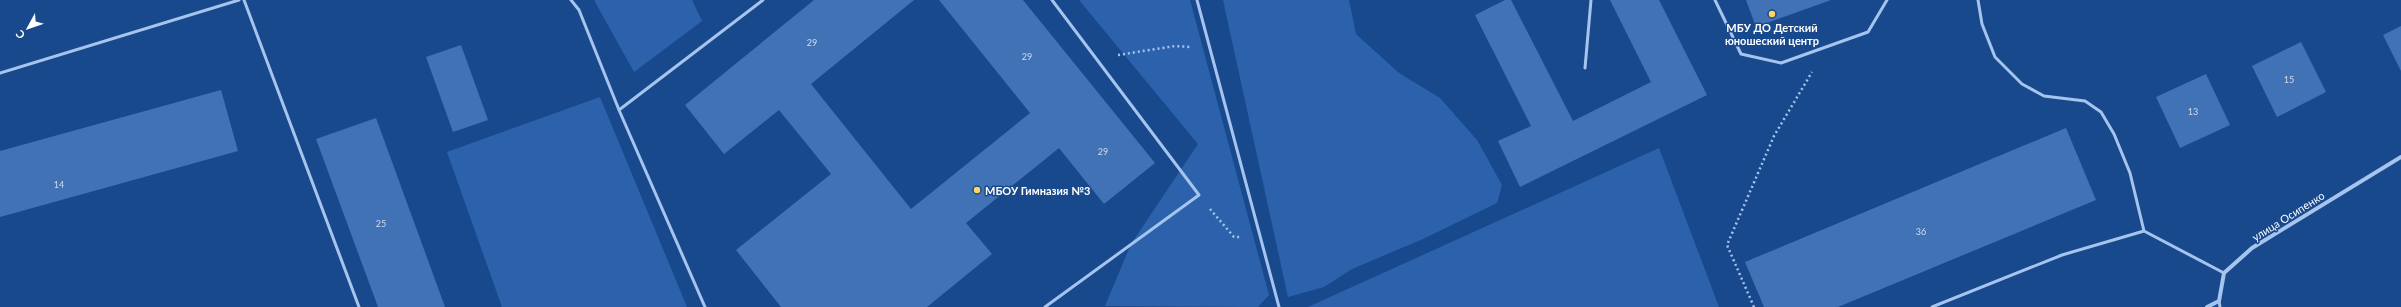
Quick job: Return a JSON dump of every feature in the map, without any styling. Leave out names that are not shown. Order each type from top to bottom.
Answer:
[{"type":"street","name":"улица Осипенко","points":[[2224,273],[2252,248],[2401,157]]},
{"type":"street","points":[[2207,307],[2220,301],[2224,273]]},
{"type":"lane","points":[[0,72],[239,0]]},
{"type":"lane","points":[[244,0],[359,307]]},
{"type":"lane","points":[[571,0],[579,10],[619,110],[705,307]]},
{"type":"lane","points":[[619,110],[763,0]]},
{"type":"lane","points":[[1045,307],[1199,195],[1052,0]]},
{"type":"lane","points":[[1197,0],[1208,48],[1279,307]]},
{"type":"lane","points":[[1585,68],[1591,0]]},
{"type":"lane","points":[[1715,0],[1741,54],[1782,63],[1868,32],[1887,0]]},
{"type":"lane","points":[[1978,0],[1982,24],[1995,58],[2022,84],[2044,96],[2085,101],[2101,112],[2114,134],[2130,173],[2144,231]]},
{"type":"lane","points":[[1932,307],[2062,255],[2144,231],[2224,273]]},
{"type":"lane","points":[[2220,301],[2220,307]]},
{"type":"path","points":[[1097,58],[1175,46],[1208,48]]},
{"type":"path","points":[[1754,307],[1727,245],[1774,136],[1828,46]]},
{"type":"path","points":[[1199,195],[1234,237],[1260,235]]},
{"type":"shaded area","points":[[594,0],[692,0],[702,21],[634,72]]},
{"type":"shaded area","points":[[1079,0],[1190,0],[1269,295],[1258,307],[1105,306],[1131,244],[1198,144]]},
{"type":"shaded area","points":[[1223,0],[1349,0],[1356,34],[1399,73],[1440,98],[1477,140],[1502,185],[1497,203],[1423,239],[1352,269],[1324,287],[1288,297]]},
{"type":"shaded area","points":[[600,97],[687,307],[502,307],[447,152]]},
{"type":"shaded area","points":[[1659,148],[1719,307],[1308,307]]},
{"type":"building","points":[[814,0],[914,0],[811,84],[911,209],[1030,113],[939,0],[1023,0],[1155,163],[1104,204],[1059,148],[966,223],[992,254],[927,307],[781,307],[736,250],[831,174],[779,110],[724,154],[685,105]]},
{"type":"building","points":[[1505,0],[1511,0],[1573,121],[1651,82],[1610,0],[1659,0],[1707,95],[1520,187],[1498,141],[1531,126],[1475,15]]},
{"type":"building","name":"МБУ ДО Детский юношеский центр","points":[[1746,0],[1831,0],[1756,27]]},
{"type":"building","points":[[2401,26],[2401,71],[2383,35]]},
{"type":"building","points":[[2301,42],[2326,92],[2277,117],[2252,66]]},
{"type":"building","points":[[461,45],[488,120],[453,132],[426,57]]},
{"type":"building","points":[[2206,74],[2230,125],[2180,148],[2156,97]]},
{"type":"building","points":[[221,90],[238,151],[0,217],[0,151]]},
{"type":"building","points":[[376,118],[445,307],[378,307],[316,139]]},
{"type":"building","points":[[2066,128],[2096,200],[1838,307],[1764,307],[1745,262]]},
{"type":"place","name":"МБУ ДО Детский юношеский центр","points":[[1772,14]]},
{"type":"place","name":"МБОУ Гимназия №3","points":[[977,190]]}]
